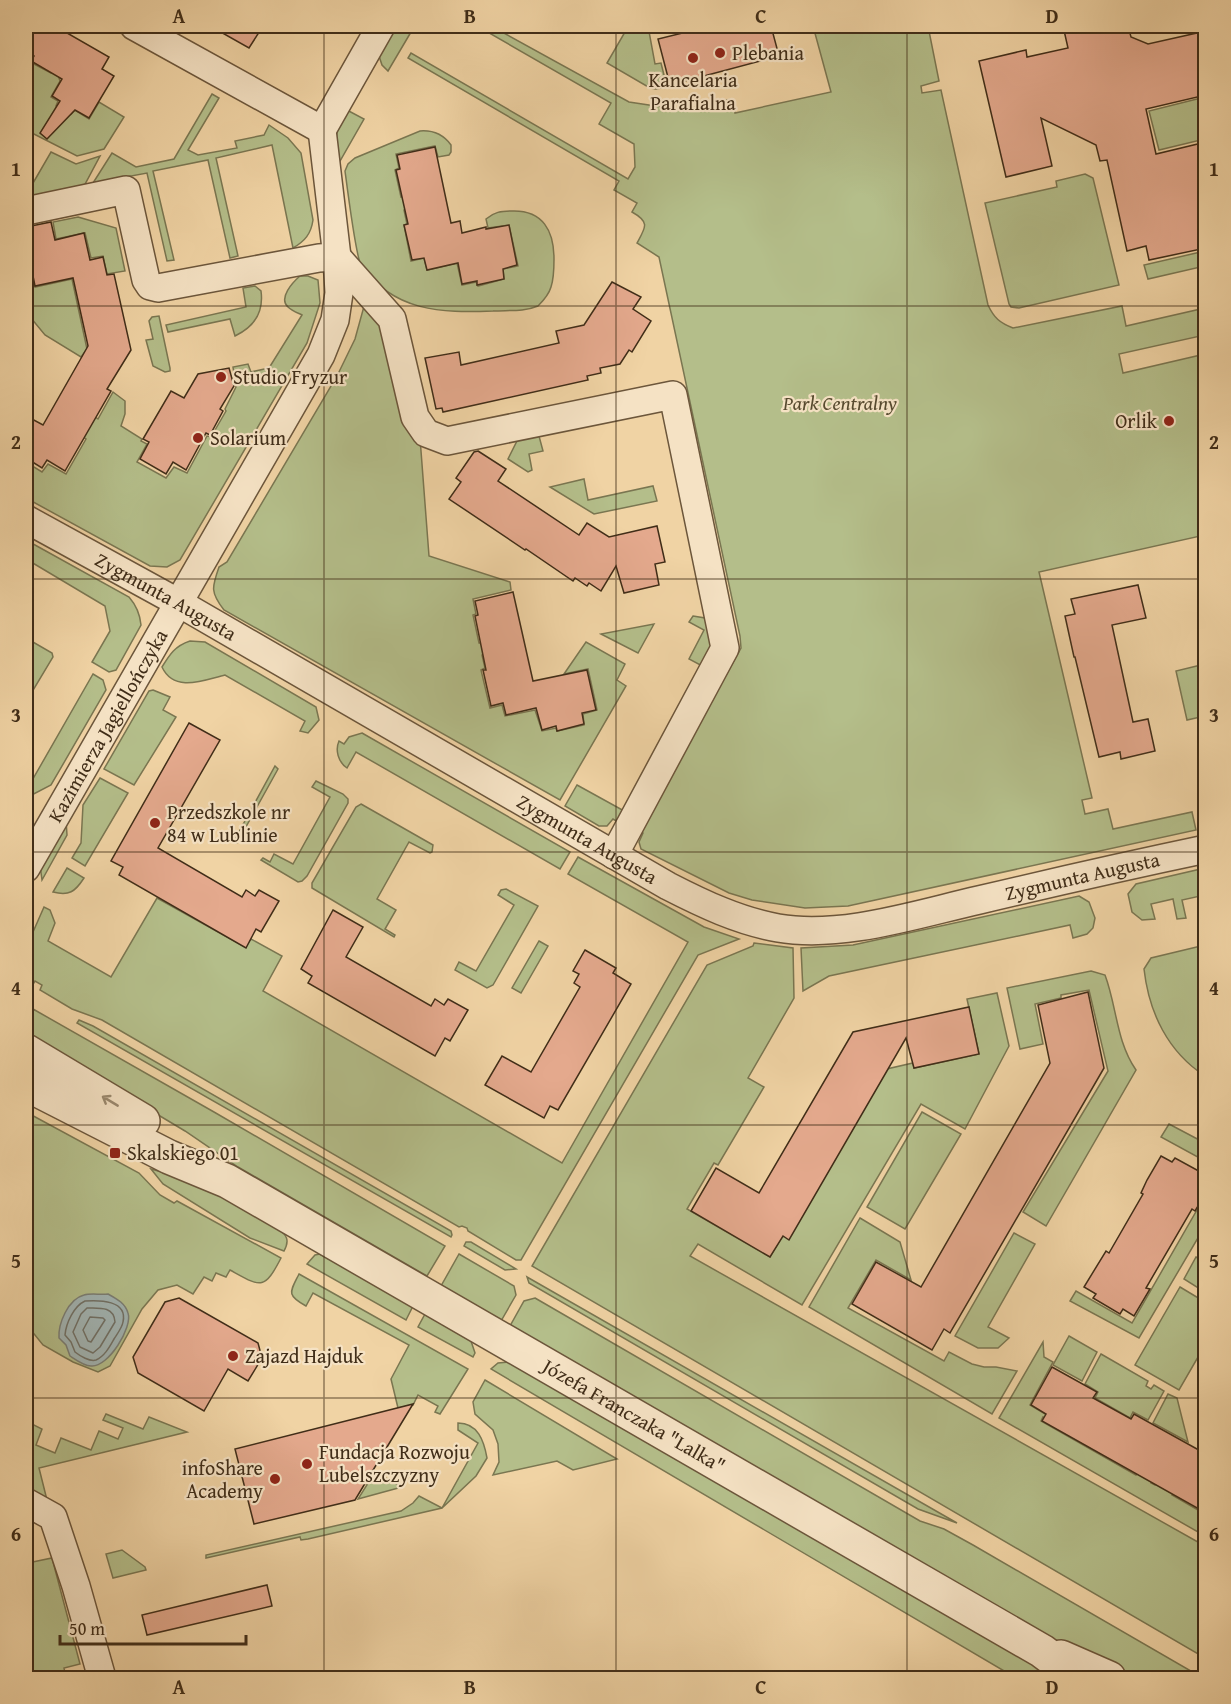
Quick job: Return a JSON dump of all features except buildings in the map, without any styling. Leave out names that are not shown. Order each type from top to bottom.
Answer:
[{"type":"street","points":[[134,26],[322,130],[381,26]]},
{"type":"street","name":"Kazimierza Jagiellończyka","points":[[26,868],[321,355],[335,320],[339,293],[322,130]]},
{"type":"street","points":[[26,211],[126,190],[146,280],[150,286],[158,288],[319,258],[337,257],[392,319],[415,417],[426,433],[447,441],[673,395],[725,648],[614,855]]},
{"type":"street","name":"Zygmunta Augusta","points":[[26,519],[179,603],[614,855],[706,906],[750,921],[779,928],[806,930],[869,925],[1206,849]]},
{"type":"street","name":"Józefa Franczaka \"Lalka\"","points":[[26,1052],[180,1144],[227,1181]]},
{"type":"street","name":"Józefa Franczaka \"Lalka\"","points":[[26,1084],[169,1157],[227,1181],[1042,1651],[1078,1678]]},
{"type":"street","points":[[26,1502],[52,1517],[76,1586],[102,1678]]},
{"type":"street","name":"Józefa Franczaka \"Lalka\"","points":[[1042,1651],[1074,1661],[1108,1678]]},
{"type":"green space","name":"Park Centralny","points":[[477,26],[491,26],[629,102],[682,110],[732,99],[735,113],[831,92],[813,26],[928,26],[939,81],[921,86],[922,93],[941,90],[988,305],[998,320],[1013,328],[1122,306],[1126,326],[1205,308],[1205,335],[1119,354],[1123,373],[1205,354],[1205,535],[1039,572],[1092,798],[1082,800],[1085,814],[1108,809],[1113,829],[1192,812],[1196,830],[848,906],[805,908],[752,900],[729,893],[641,849],[639,842],[643,833],[639,830],[741,648],[740,636],[659,257],[637,243],[645,225],[642,219],[632,212],[637,203],[614,190],[619,181],[408,58],[411,53],[628,179],[635,167],[634,144],[599,124],[611,103]]},
{"type":"green space","points":[[614,26],[648,26],[655,64],[661,63],[667,87],[650,88],[607,63],[625,32]]},
{"type":"green space","points":[[401,28],[411,32],[388,71],[382,65],[379,56],[390,33]]},
{"type":"green space","points":[[26,53],[33,57],[30,62],[51,73],[54,69],[61,74],[60,81],[51,97],[58,101],[56,106],[71,114],[75,110],[89,119],[99,102],[124,117],[104,149],[77,156],[26,130]]},
{"type":"green space","points":[[212,94],[219,98],[188,150],[198,155],[237,148],[235,141],[264,135],[269,125],[288,138],[301,153],[313,220],[307,237],[293,248],[272,145],[216,158],[238,256],[230,258],[208,160],[153,171],[174,260],[167,261],[147,173],[93,183],[112,153],[136,167],[174,159]]},
{"type":"green space","points":[[1205,97],[1205,139],[1159,150],[1149,111]]},
{"type":"green space","points":[[345,109],[364,119],[340,161],[334,162],[337,132]]},
{"type":"green space","points":[[420,131],[441,135],[451,145],[451,152],[449,155],[438,157],[435,146],[396,154],[399,168],[395,170],[401,197],[405,196],[408,209],[404,210],[407,224],[404,225],[411,261],[424,258],[427,270],[457,263],[462,285],[476,282],[478,286],[504,279],[503,269],[518,266],[509,225],[488,228],[486,219],[495,213],[504,211],[532,214],[545,224],[553,249],[552,284],[538,306],[522,310],[474,312],[437,310],[404,301],[388,292],[374,281],[361,265],[354,236],[345,171],[348,164],[355,158]]},
{"type":"green space","points":[[51,152],[76,164],[100,156],[84,186],[26,199],[26,189],[29,190]]},
{"type":"green space","points":[[1085,174],[1093,178],[1119,285],[1019,308],[1011,307],[985,203],[1057,187],[1056,181]]},
{"type":"green space","points":[[78,217],[116,228],[125,271],[107,274],[103,256],[91,258],[85,233],[56,239],[53,222]]},
{"type":"green space","points":[[1205,251],[1205,266],[1148,279],[1144,265]]},
{"type":"green space","points":[[29,262],[35,287],[72,279],[87,349],[81,357],[45,335],[26,312],[26,263]]},
{"type":"green space","points":[[300,276],[318,280],[320,303],[307,343],[180,560],[167,567],[150,566],[26,498],[26,462],[42,472],[48,464],[66,474],[86,439],[82,436],[94,416],[98,419],[113,392],[125,401],[125,414],[121,426],[147,444],[137,462],[166,478],[174,467],[187,473],[207,436],[211,437],[226,411],[236,387],[233,367],[248,364],[251,372],[269,368],[302,315],[293,311],[285,303],[288,290]]},
{"type":"green space","points":[[255,286],[261,291],[259,313],[248,328],[235,336],[230,319],[168,332],[166,325],[246,307],[243,288]]},
{"type":"green space","points":[[366,299],[386,323],[420,438],[429,556],[510,582],[511,590],[473,599],[476,614],[473,615],[479,643],[484,643],[486,654],[482,655],[485,668],[481,670],[490,708],[502,705],[505,716],[535,710],[542,731],[556,728],[557,731],[584,725],[583,714],[597,710],[588,669],[564,674],[586,642],[625,664],[617,680],[626,686],[560,800],[224,610],[214,594],[219,567],[227,562],[337,376],[355,339]]},
{"type":"green space","points":[[159,316],[170,368],[170,371],[165,372],[153,366],[146,340],[153,339],[149,321],[152,317]]},
{"type":"green space","points":[[534,434],[539,436],[543,451],[529,454],[532,470],[528,472],[508,459],[519,437]]},
{"type":"green space","points":[[584,479],[588,500],[653,486],[657,501],[594,514],[550,487]]},
{"type":"green space","points":[[26,540],[129,597],[134,603],[141,625],[116,670],[109,672],[92,662],[110,631],[105,606],[26,559]]},
{"type":"green space","points":[[693,616],[705,618],[713,645],[704,667],[689,659],[704,630],[689,622]]},
{"type":"green space","points":[[654,624],[638,653],[601,634]]},
{"type":"green space","points":[[26,638],[52,653],[53,657],[26,702]]},
{"type":"green space","points":[[190,641],[205,642],[316,707],[319,720],[308,733],[300,731],[305,721],[225,675],[190,683],[174,680],[162,667],[173,651]]},
{"type":"green space","points":[[1205,664],[1205,716],[1187,720],[1176,671]]},
{"type":"green space","points":[[93,674],[103,680],[106,690],[51,785],[26,798],[26,791]]},
{"type":"green space","points":[[153,690],[170,697],[163,710],[176,717],[134,785],[104,769],[149,691]]},
{"type":"green space","points":[[362,733],[570,852],[560,869],[356,752],[347,768],[338,756],[339,741],[344,744],[349,737]]},
{"type":"green space","points":[[275,766],[278,769],[237,843],[234,841]]},
{"type":"green space","points":[[100,778],[128,793],[85,866],[72,858],[81,843],[83,805]]},
{"type":"green space","points":[[316,781],[343,794],[348,799],[348,803],[307,876],[298,882],[261,860],[263,858],[270,862],[274,854],[293,864],[330,797],[312,787]]},
{"type":"green space","points":[[577,785],[626,812],[618,822],[613,819],[607,826],[599,826],[565,806]]},
{"type":"green space","points":[[361,804],[433,845],[430,853],[409,842],[377,899],[396,910],[385,929],[395,935],[394,937],[312,888],[312,883],[356,807]]},
{"type":"green space","points":[[66,820],[67,835],[42,880],[40,865]]},
{"type":"green space","points":[[578,857],[704,927],[739,939],[698,955],[521,1260],[516,1260],[468,1231],[467,1228],[459,1227],[102,1020],[72,1009],[40,990],[42,985],[35,981],[32,986],[26,982],[26,948],[44,907],[50,910],[55,923],[48,941],[111,977],[157,898],[245,947],[251,939],[282,956],[263,991],[562,1163],[688,942],[568,874]]},
{"type":"green space","points":[[67,868],[84,878],[71,892],[53,892]]},
{"type":"green space","points":[[1205,868],[1205,895],[1182,900],[1186,918],[1177,919],[1173,899],[1151,904],[1155,919],[1142,920],[1132,912],[1128,894],[1136,884]]},
{"type":"green space","points":[[506,889],[538,906],[493,985],[487,988],[455,970],[459,962],[476,971],[514,905],[498,895],[501,890]]},
{"type":"green space","points":[[1079,896],[1089,902],[1095,918],[1093,928],[1087,934],[1073,938],[1070,925],[829,976],[803,991],[801,948],[853,945]]},
{"type":"green space","points":[[539,941],[548,946],[521,993],[512,988]]},
{"type":"green space","points":[[754,943],[793,948],[794,998],[748,1078],[764,1087],[718,1165],[714,1163],[687,1209],[770,1257],[878,1071],[913,1063],[914,1068],[979,1054],[967,999],[997,993],[1009,1046],[965,1129],[921,1104],[802,1305],[698,1244],[690,1256],[1205,1546],[1205,1658],[532,1266],[707,965],[753,946]]},
{"type":"green space","points":[[1206,945],[1205,1076],[1181,1055],[1163,1030],[1150,1001],[1144,969],[1151,958]]},
{"type":"green space","points":[[1091,971],[1105,975],[1124,1047],[1136,1070],[1046,1226],[1023,1212],[1108,1071],[1089,990],[1061,995],[1061,998],[1035,1004],[1043,1044],[1020,1049],[1007,988]]},
{"type":"green space","points":[[33,1009],[445,1246],[427,1276],[238,1167],[185,1131],[26,1039],[26,1021]]},
{"type":"green space","points":[[79,1020],[451,1231],[451,1237],[77,1023]]},
{"type":"green space","points":[[26,1112],[139,1173],[160,1195],[174,1203],[177,1201],[281,1258],[275,1269],[266,1281],[261,1283],[249,1280],[230,1270],[226,1277],[216,1273],[212,1281],[204,1277],[193,1294],[177,1285],[158,1290],[142,1309],[110,1366],[98,1372],[73,1362],[43,1345],[26,1324]]},
{"type":"green space","points":[[922,1112],[961,1134],[905,1229],[867,1207]]},
{"type":"green space","points":[[1169,1124],[1205,1143],[1205,1161],[1161,1137]]},
{"type":"green space","points":[[151,1169],[184,1178],[207,1188],[277,1228],[286,1238],[287,1244],[284,1251],[250,1238],[163,1184]]},
{"type":"green space","points":[[1205,1196],[1205,1226],[1139,1338],[1070,1301],[1076,1291],[1132,1323]]},
{"type":"green space","points":[[860,1218],[900,1242],[911,1280],[876,1260],[848,1308],[944,1361],[949,1352],[972,1364],[1017,1371],[992,1414],[809,1307]]},
{"type":"green space","points":[[1014,1233],[1035,1244],[988,1327],[1009,1338],[998,1348],[978,1348],[955,1336]]},
{"type":"green space","points":[[466,1242],[471,1242],[516,1269],[505,1270],[464,1246]]},
{"type":"green space","points":[[320,1254],[413,1306],[406,1320],[307,1264],[315,1255]]},
{"type":"green space","points":[[459,1254],[514,1286],[516,1295],[501,1321],[441,1286]]},
{"type":"green space","points":[[1196,1257],[1205,1262],[1203,1291],[1184,1279]]},
{"type":"green space","points":[[299,1274],[468,1369],[440,1414],[435,1412],[438,1406],[418,1395],[413,1405],[398,1408],[391,1379],[409,1345],[313,1293],[306,1306],[295,1299],[292,1289]]},
{"type":"green space","points":[[527,1277],[957,1523],[918,1509],[529,1283]]},
{"type":"green space","points":[[1180,1287],[1205,1302],[1205,1345],[1179,1390],[1135,1365]]},
{"type":"green space","points":[[535,1298],[920,1521],[944,1529],[973,1545],[1203,1678],[1129,1678],[1055,1641],[510,1326],[524,1301]]},
{"type":"green space","points":[[425,1314],[471,1341],[475,1353],[473,1357],[418,1327]]},
{"type":"green space","points":[[1069,1336],[1097,1352],[1082,1381],[1053,1365]]},
{"type":"green space","points":[[1043,1342],[1044,1357],[1053,1362],[1030,1405],[1047,1415],[1041,1421],[1136,1475],[1138,1473],[1154,1477],[1151,1483],[1155,1485],[1158,1480],[1175,1489],[1172,1495],[1205,1514],[1205,1536],[999,1418]]},
{"type":"green space","points":[[1101,1354],[1148,1381],[1146,1386],[1151,1389],[1154,1385],[1164,1391],[1148,1420],[1133,1412],[1130,1418],[1095,1398],[1098,1392],[1085,1384]]},
{"type":"green space","points":[[509,1362],[1060,1678],[1016,1678],[491,1369],[498,1363]]},
{"type":"green space","points":[[485,1380],[617,1459],[573,1470],[557,1461],[493,1475],[499,1462],[498,1444],[493,1430],[475,1414],[473,1402]]},
{"type":"green space","points":[[1168,1394],[1177,1398],[1188,1442],[1153,1423]]},
{"type":"green space","points":[[106,1414],[143,1429],[149,1417],[187,1432],[39,1468],[49,1508],[26,1495],[26,1421],[42,1429],[36,1445],[55,1453],[61,1438],[91,1450],[99,1431],[118,1439],[123,1428],[103,1420]]},
{"type":"green space","points":[[458,1423],[465,1424],[471,1426],[479,1434],[487,1458],[476,1476],[442,1508],[478,1443],[458,1430]]},
{"type":"green space","points":[[375,1472],[402,1487],[358,1499]]},
{"type":"green space","points":[[419,1496],[442,1508],[308,1539],[301,1540],[300,1537],[206,1558],[206,1555],[401,1511]]},
{"type":"green space","points":[[122,1550],[146,1570],[113,1578],[106,1554]]},
{"type":"green space","points":[[52,1558],[80,1664],[64,1668],[66,1678],[26,1678],[30,1677],[26,1657],[26,1561],[28,1563]]},
{"type":"water","points":[[87,1294],[108,1294],[127,1310],[129,1319],[127,1327],[118,1346],[105,1361],[98,1365],[86,1365],[70,1356],[66,1345],[59,1338],[62,1319],[78,1297]]},
{"type":"place","name":"Plebania","points":[[720,53]]},
{"type":"place","name":"Kancelaria Parafialna","points":[[693,58]]},
{"type":"place","name":"Studio Fryzur","points":[[221,377]]},
{"type":"place","name":"Orlik","points":[[1169,421]]},
{"type":"place","name":"Solarium","points":[[198,438]]},
{"type":"place","name":"Przedszkole nr 84 w Lublinie","points":[[155,823]]},
{"type":"place","name":"Skalskiego 01","points":[[115,1153]]},
{"type":"place","name":"Zajazd Hajduk","points":[[233,1356]]},
{"type":"place","name":"Fundacja Rozwoju Lubelszczyzny","points":[[307,1464]]},
{"type":"place","name":"infoShare Academy","points":[[275,1479]]}]
